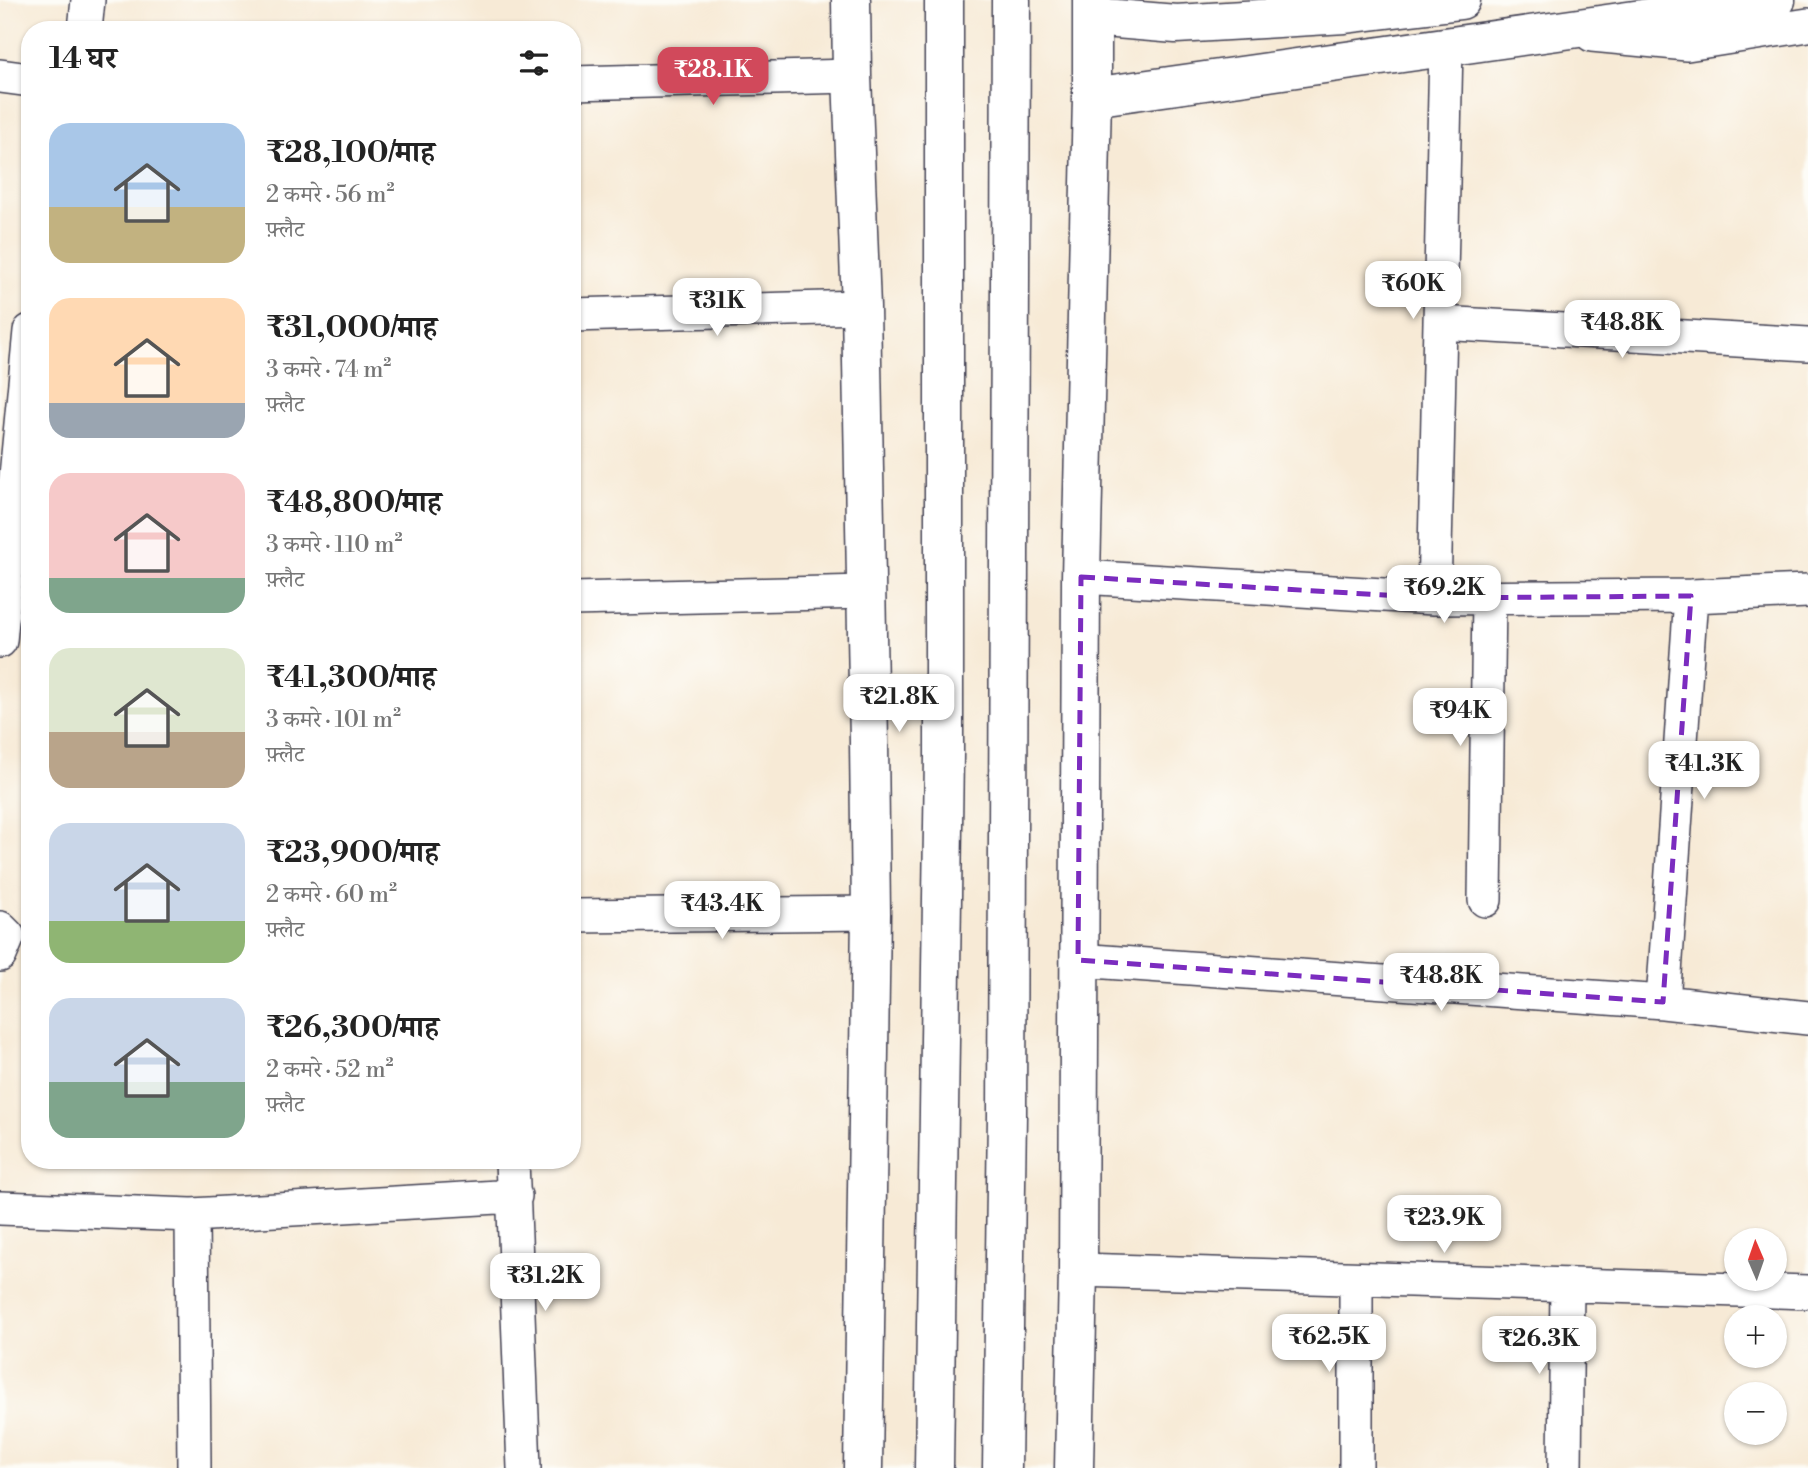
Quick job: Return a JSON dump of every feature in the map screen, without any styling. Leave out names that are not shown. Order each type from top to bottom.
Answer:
[{"type":"main road","points":[[851,0],[861,307],[871,913],[863,1468]]},
{"type":"main road","points":[[934,1468],[944,755],[944,0]]},
{"type":"main road","points":[[1002,1468],[1007,1115],[1010,0]]},
{"type":"main road","points":[[1074,1468],[1078,1270],[1081,577],[1092,8],[1176,24],[1345,14],[1461,0]]},
{"type":"main road","points":[[1092,97],[1776,0]]},
{"type":"street","points":[[86,21],[88,0]]},
{"type":"street","points":[[1548,32],[1686,44],[1808,25]]},
{"type":"street","points":[[1434,598],[1446,46]]},
{"type":"street","points":[[0,76],[21,79]]},
{"type":"street","points":[[581,83],[852,76]]},
{"type":"street","points":[[581,315],[861,307]]},
{"type":"street","points":[[1440,323],[1808,344]]},
{"type":"street","points":[[11,621],[3,565],[21,409]]},
{"type":"street","points":[[1081,577],[1434,598],[1691,596],[1808,591]]},
{"type":"street","points":[[581,599],[866,592]]},
{"type":"street","points":[[1663,1002],[1691,596]]},
{"type":"street","points":[[1485,900],[1489,597]]},
{"type":"street","points":[[581,916],[871,913]]},
{"type":"street","points":[[1078,960],[1663,1002],[1808,1018]]},
{"type":"street","points":[[514,1169],[524,1468]]},
{"type":"street","points":[[0,1208],[192,1214],[515,1196]]},
{"type":"street","points":[[192,1214],[194,1468]]},
{"type":"street","points":[[1078,1270],[1808,1292]]},
{"type":"street","points":[[1356,1280],[1356,1468]]},
{"type":"street","points":[[1565,1468],[1567,1285]]},
{"type":"highlighted area","points":[[1081,577],[1434,598],[1691,596],[1663,1002],[1078,960]]}]
